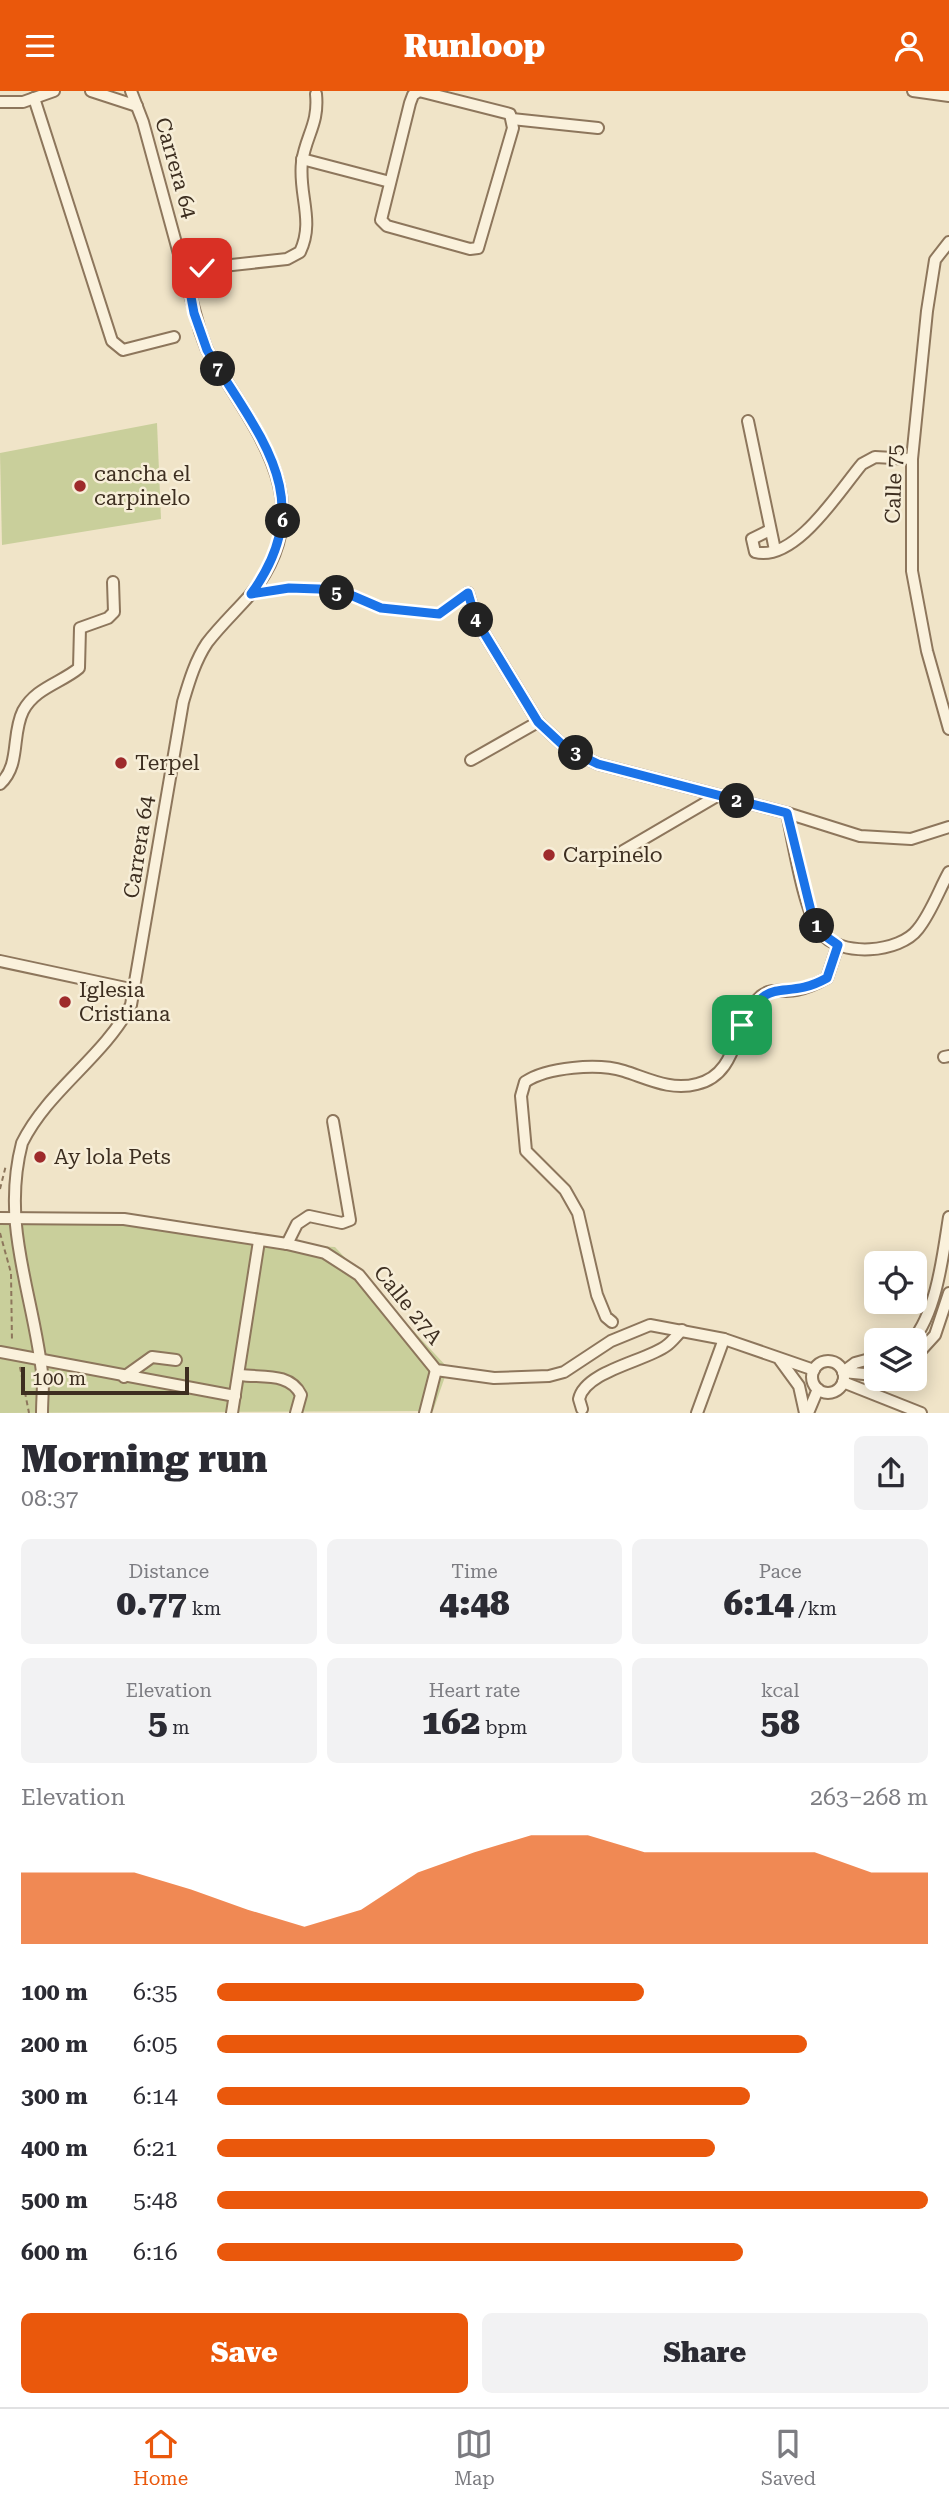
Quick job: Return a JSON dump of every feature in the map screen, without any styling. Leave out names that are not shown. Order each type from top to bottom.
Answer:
[{"type":"street","points":[[0,102],[34,98],[54,91]]},
{"type":"street","points":[[91,91],[137,106]]},
{"type":"street","name":"Carrera 64","points":[[42,1413],[43,1380],[3,1219],[8,1181],[28,1132],[119,1027],[135,990],[183,702],[192,673],[207,644],[266,573],[281,534],[281,490],[276,467],[207,350],[194,313],[186,270],[131,91]]},
{"type":"street","points":[[913,91],[949,96]]},
{"type":"street","points":[[419,92],[510,114],[513,128],[478,248],[470,249],[383,223],[381,215],[390,182],[413,95],[419,92]]},
{"type":"street","points":[[186,270],[287,259],[300,252],[308,226],[302,159],[318,113],[316,94]]},
{"type":"street","points":[[34,98],[111,341],[123,350],[174,337]]},
{"type":"street","points":[[512,119],[598,128]]},
{"type":"street","points":[[302,159],[390,182]]},
{"type":"street","name":"Calle 75","points":[[949,242],[935,260],[931,279],[912,459],[912,571],[927,651],[949,729]]},
{"type":"street","points":[[748,421],[775,550]]},
{"type":"street","points":[[770,530],[755,535],[751,543],[755,552],[759,554],[775,550],[802,535],[862,464],[876,457],[912,459]]},
{"type":"street","points":[[0,784],[13,768],[23,712],[33,697],[79,668],[80,628],[108,618],[114,612],[113,582]]},
{"type":"street","points":[[468,593],[476,620],[538,722],[567,749],[598,764],[787,813],[860,836],[886,840],[924,837],[949,827]]},
{"type":"street","points":[[471,760],[538,722]]},
{"type":"street","points":[[623,851],[717,796]]},
{"type":"street","points":[[787,813],[812,915],[821,933],[838,945],[894,946],[910,936],[917,930],[949,872]]},
{"type":"street","points":[[612,1322],[606,1317],[597,1295],[578,1213],[565,1190],[526,1151],[521,1096],[525,1082],[546,1071],[589,1069],[621,1070],[674,1087],[706,1081],[729,1062],[742,1025],[754,1003],[764,993],[796,990],[827,978],[838,945]]},
{"type":"street","points":[[0,961],[135,990]]},
{"type":"street","points":[[287,1244],[297,1224],[309,1216],[342,1223],[350,1220],[333,1121]]},
{"type":"street","points":[[922,1328],[941,1266],[949,1217]]},
{"type":"street","name":"Calle 27A","points":[[3,1219],[124,1219],[287,1244],[326,1253],[359,1275],[436,1370],[494,1378],[564,1373],[635,1329],[650,1325],[724,1339],[814,1370]]},
{"type":"street","points":[[236,1412],[235,1396],[259,1241]]},
{"type":"street","points":[[927,1344],[935,1335],[949,1293]]},
{"type":"street","points":[[582,1409],[579,1399],[584,1387],[634,1359],[665,1347],[682,1330]]},
{"type":"street","points":[[697,1413],[724,1339]]},
{"type":"street","points":[[0,1352],[235,1396]]},
{"type":"street","points":[[124,1377],[152,1357],[176,1360]]},
{"type":"street","points":[[778,1357],[799,1386],[806,1413]]},
{"type":"street","points":[[864,1361],[855,1363],[843,1377],[832,1392],[818,1389],[813,1380],[814,1370],[827,1361],[837,1364],[843,1377],[861,1388],[921,1413]]},
{"type":"street","points":[[425,1413],[436,1370]]},
{"type":"street","points":[[843,1377],[864,1374],[861,1388]]},
{"type":"street","points":[[240,1375],[288,1380],[297,1386],[301,1395],[296,1413]]},
{"type":"street","points":[[806,1413],[818,1389]]},
{"type":"path","points":[[251,594],[289,588],[319,589],[353,596],[381,608],[439,614],[468,593]]},
{"type":"path","points":[[0,1189],[6,1163]]},
{"type":"path","points":[[0,1233],[11,1273],[10,1336],[14,1354],[23,1372],[29,1413]]},
{"type":"green space","name":"cancha el carpinelo","points":[[157,423],[161,519],[2,545],[0,453]]},
{"type":"green space","points":[[0,1221],[144,1223],[238,1242],[335,1247],[448,1368],[433,1411],[0,1413]]},
{"type":"place","name":"cancha el carpinelo","points":[[80,486]]},
{"type":"place","name":"Terpel","points":[[121,763]]},
{"type":"place","name":"Carpinelo","points":[[549,855]]},
{"type":"place","name":"Iglesia Cristiana","points":[[65,1002]]},
{"type":"place","name":"Ay lola Pets","points":[[40,1157]]},
{"type":"route","points":[[202,268],[186,270],[200,331],[207,350],[276,467],[281,490],[284,513],[281,534],[266,573],[251,594],[289,588],[319,589],[353,596],[381,608],[439,614],[468,593],[476,620],[538,722],[567,749],[598,764],[787,813],[812,915],[821,933],[838,945],[827,978],[796,990],[764,993],[754,1003],[742,1025]]}]
